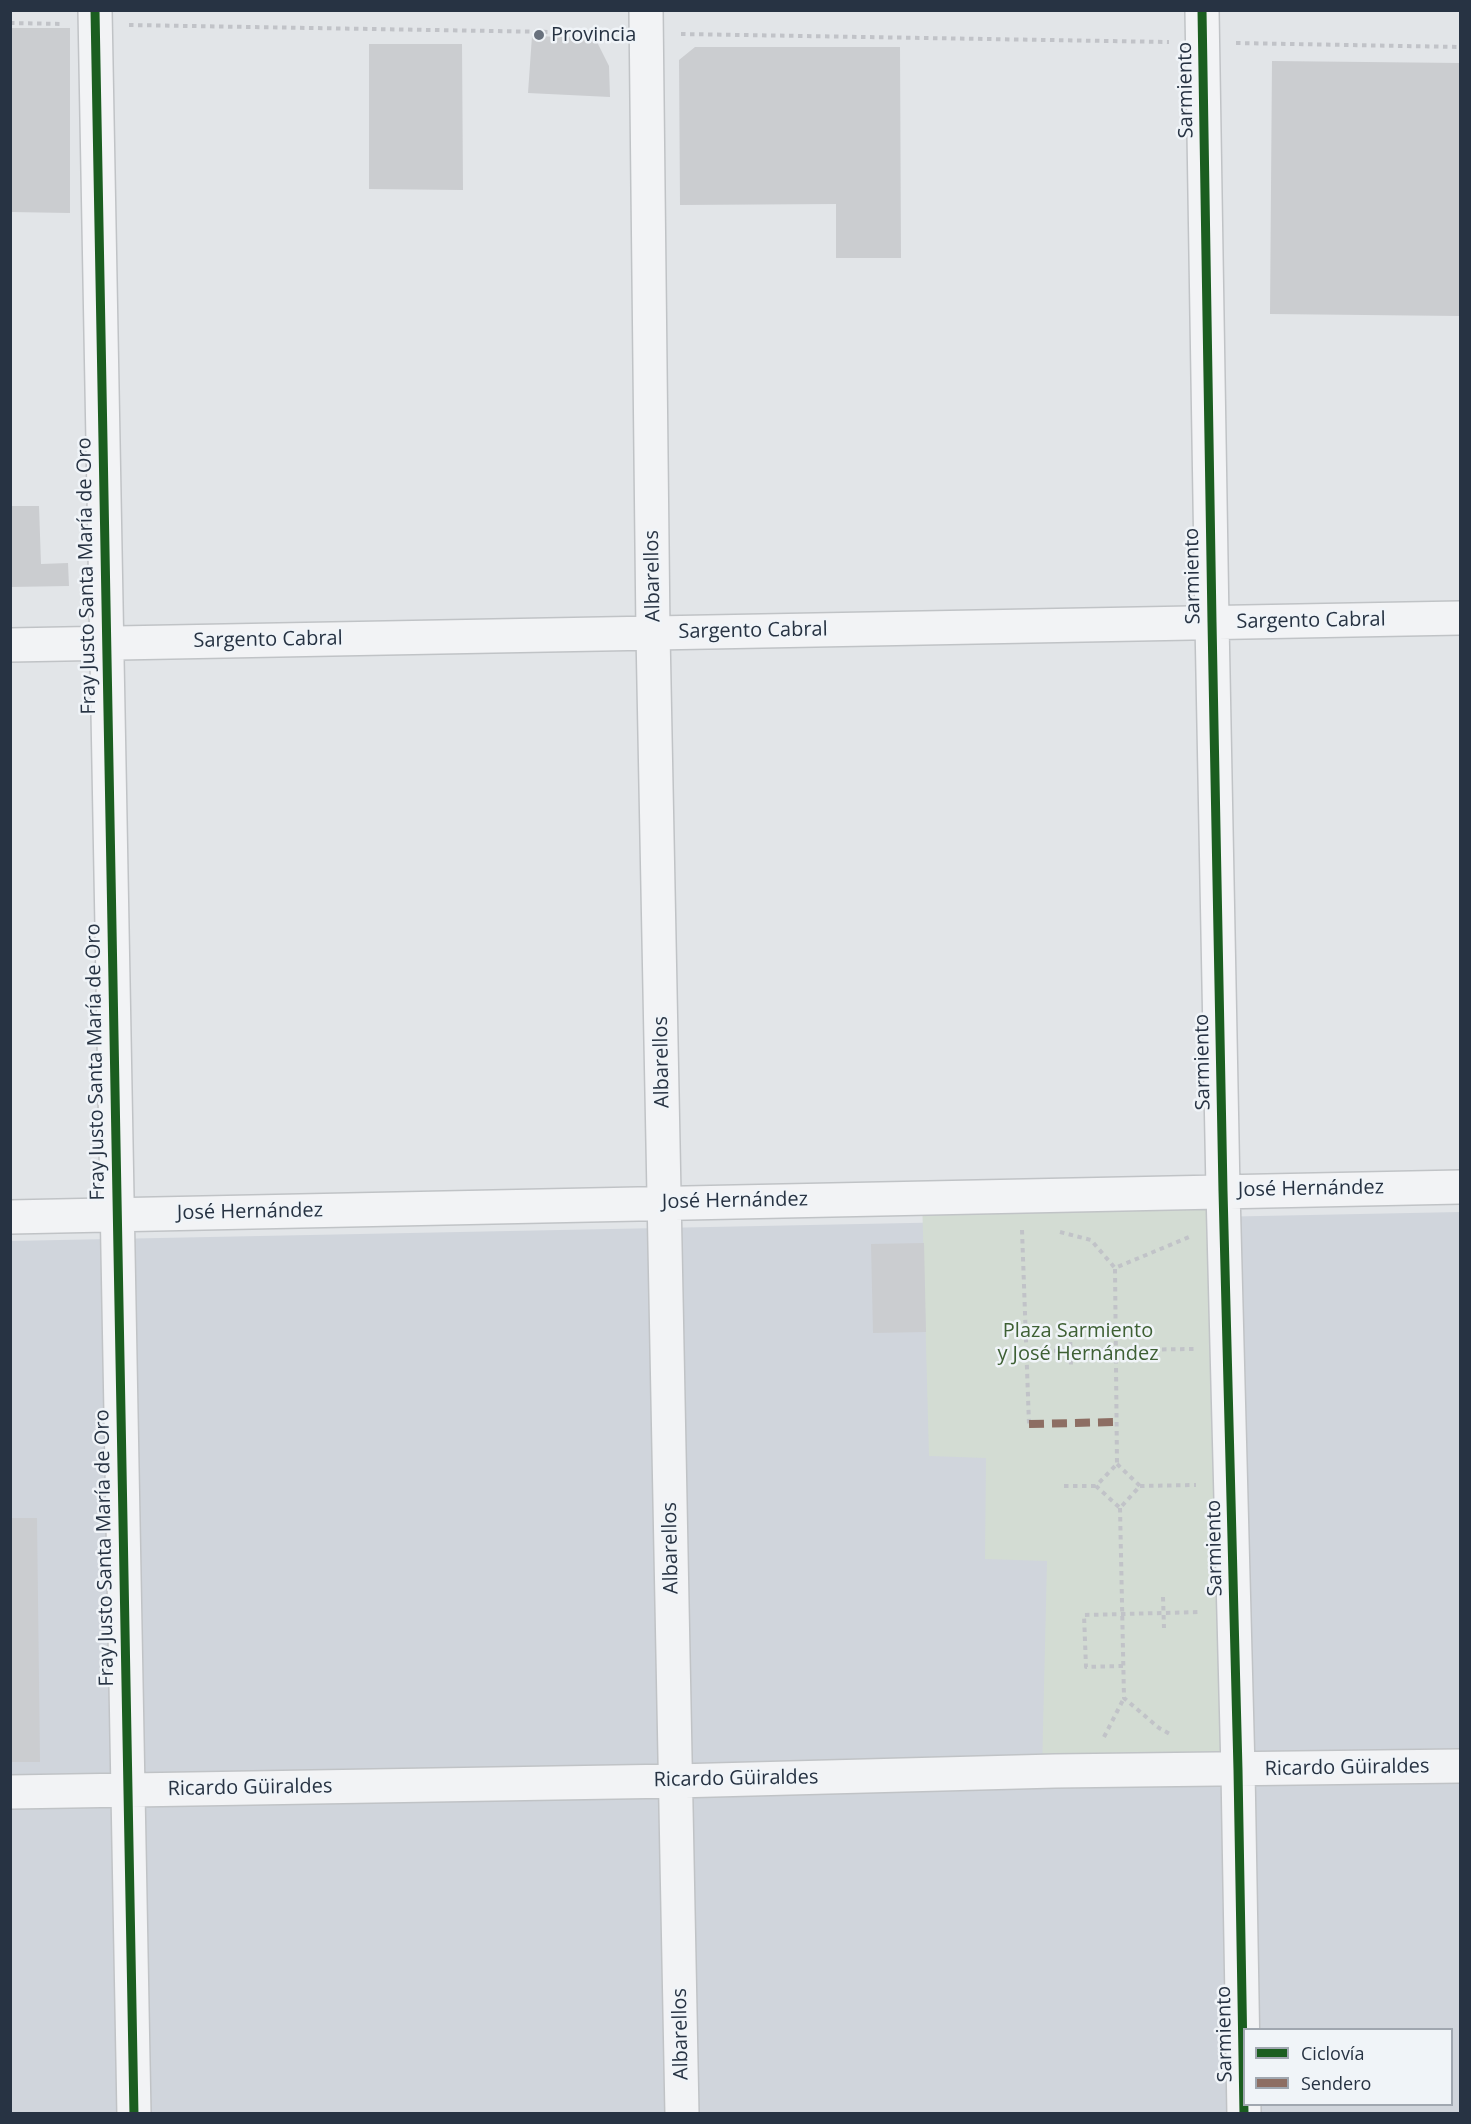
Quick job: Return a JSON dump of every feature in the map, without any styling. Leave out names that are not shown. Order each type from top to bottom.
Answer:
[{"type":"street","name":"Sarmiento","points":[[1202,10],[1223,1191],[1243,2057]]},
{"type":"street","name":"Fray Justo Santa María de Oro","points":[[95,18],[134,2114]]},
{"type":"street","name":"Albarellos","points":[[646,22],[653,633],[682,2114]]},
{"type":"street","name":"Sargento Cabral","points":[[10,645],[1461,618]]},
{"type":"street","name":"José Hernández","points":[[10,1217],[1461,1187]]},
{"type":"street","name":"Ricardo Güiraldes","points":[[10,1792],[676,1781],[1055,1771],[1461,1766]]},
{"type":"path","points":[[10,23],[95,18],[646,22],[1203,43],[1461,47]]},
{"type":"path","points":[[1022,1229],[1029,1424]]},
{"type":"path","points":[[1059,1231],[1091,1240],[1115,1268],[1117,1464],[1096,1486]]},
{"type":"path","points":[[1115,1268],[1192,1236]]},
{"type":"path","points":[[1070,1333],[1071,1365]]},
{"type":"path","points":[[1027,1351],[1196,1349]]},
{"type":"path","points":[[1117,1464],[1140,1486],[1231,1484]]},
{"type":"path","points":[[1064,1486],[1096,1486],[1120,1509]]},
{"type":"path","points":[[1140,1486],[1120,1509],[1124,1698],[1159,1728],[1179,1739]]},
{"type":"path","points":[[1163,1597],[1164,1628]]},
{"type":"path","points":[[1123,1666],[1086,1667],[1084,1615],[1234,1612]]},
{"type":"shaded area","points":[[1460,1212],[1460,2113],[11,2113],[10,1241]]},
{"type":"green space","name":"Plaza Sarmiento y José Hernández","points":[[1223,1191],[1238,1770],[1042,1771],[1047,1561],[985,1559],[986,1458],[929,1456],[922,1197]]},
{"type":"building","points":[[10,28],[70,28],[70,213],[10,212]]},
{"type":"building","points":[[532,36],[595,38],[609,66],[610,97],[528,93]]},
{"type":"building","points":[[369,44],[462,44],[463,190],[369,189]]},
{"type":"building","points":[[695,47],[900,47],[901,258],[836,258],[836,204],[680,205],[679,60]]},
{"type":"building","points":[[1272,61],[1460,63],[1460,316],[1270,314]]},
{"type":"building","points":[[10,506],[39,506],[41,564],[68,563],[69,586],[10,587]]},
{"type":"building","points":[[924,1243],[926,1332],[873,1333],[871,1244]]},
{"type":"building","points":[[10,1518],[37,1518],[40,1762],[10,1762]]},
{"type":"marked path","points":[[1029,1424],[1116,1422]]},
{"type":"cycle path","points":[[95,10],[134,2114]]},
{"type":"cycle path","points":[[1202,10],[1223,1191],[1243,2057]]},
{"type":"cycle path","points":[[1244,2106],[1244,2114]]},
{"type":"place","name":"Provincia","points":[[539,35]]}]
